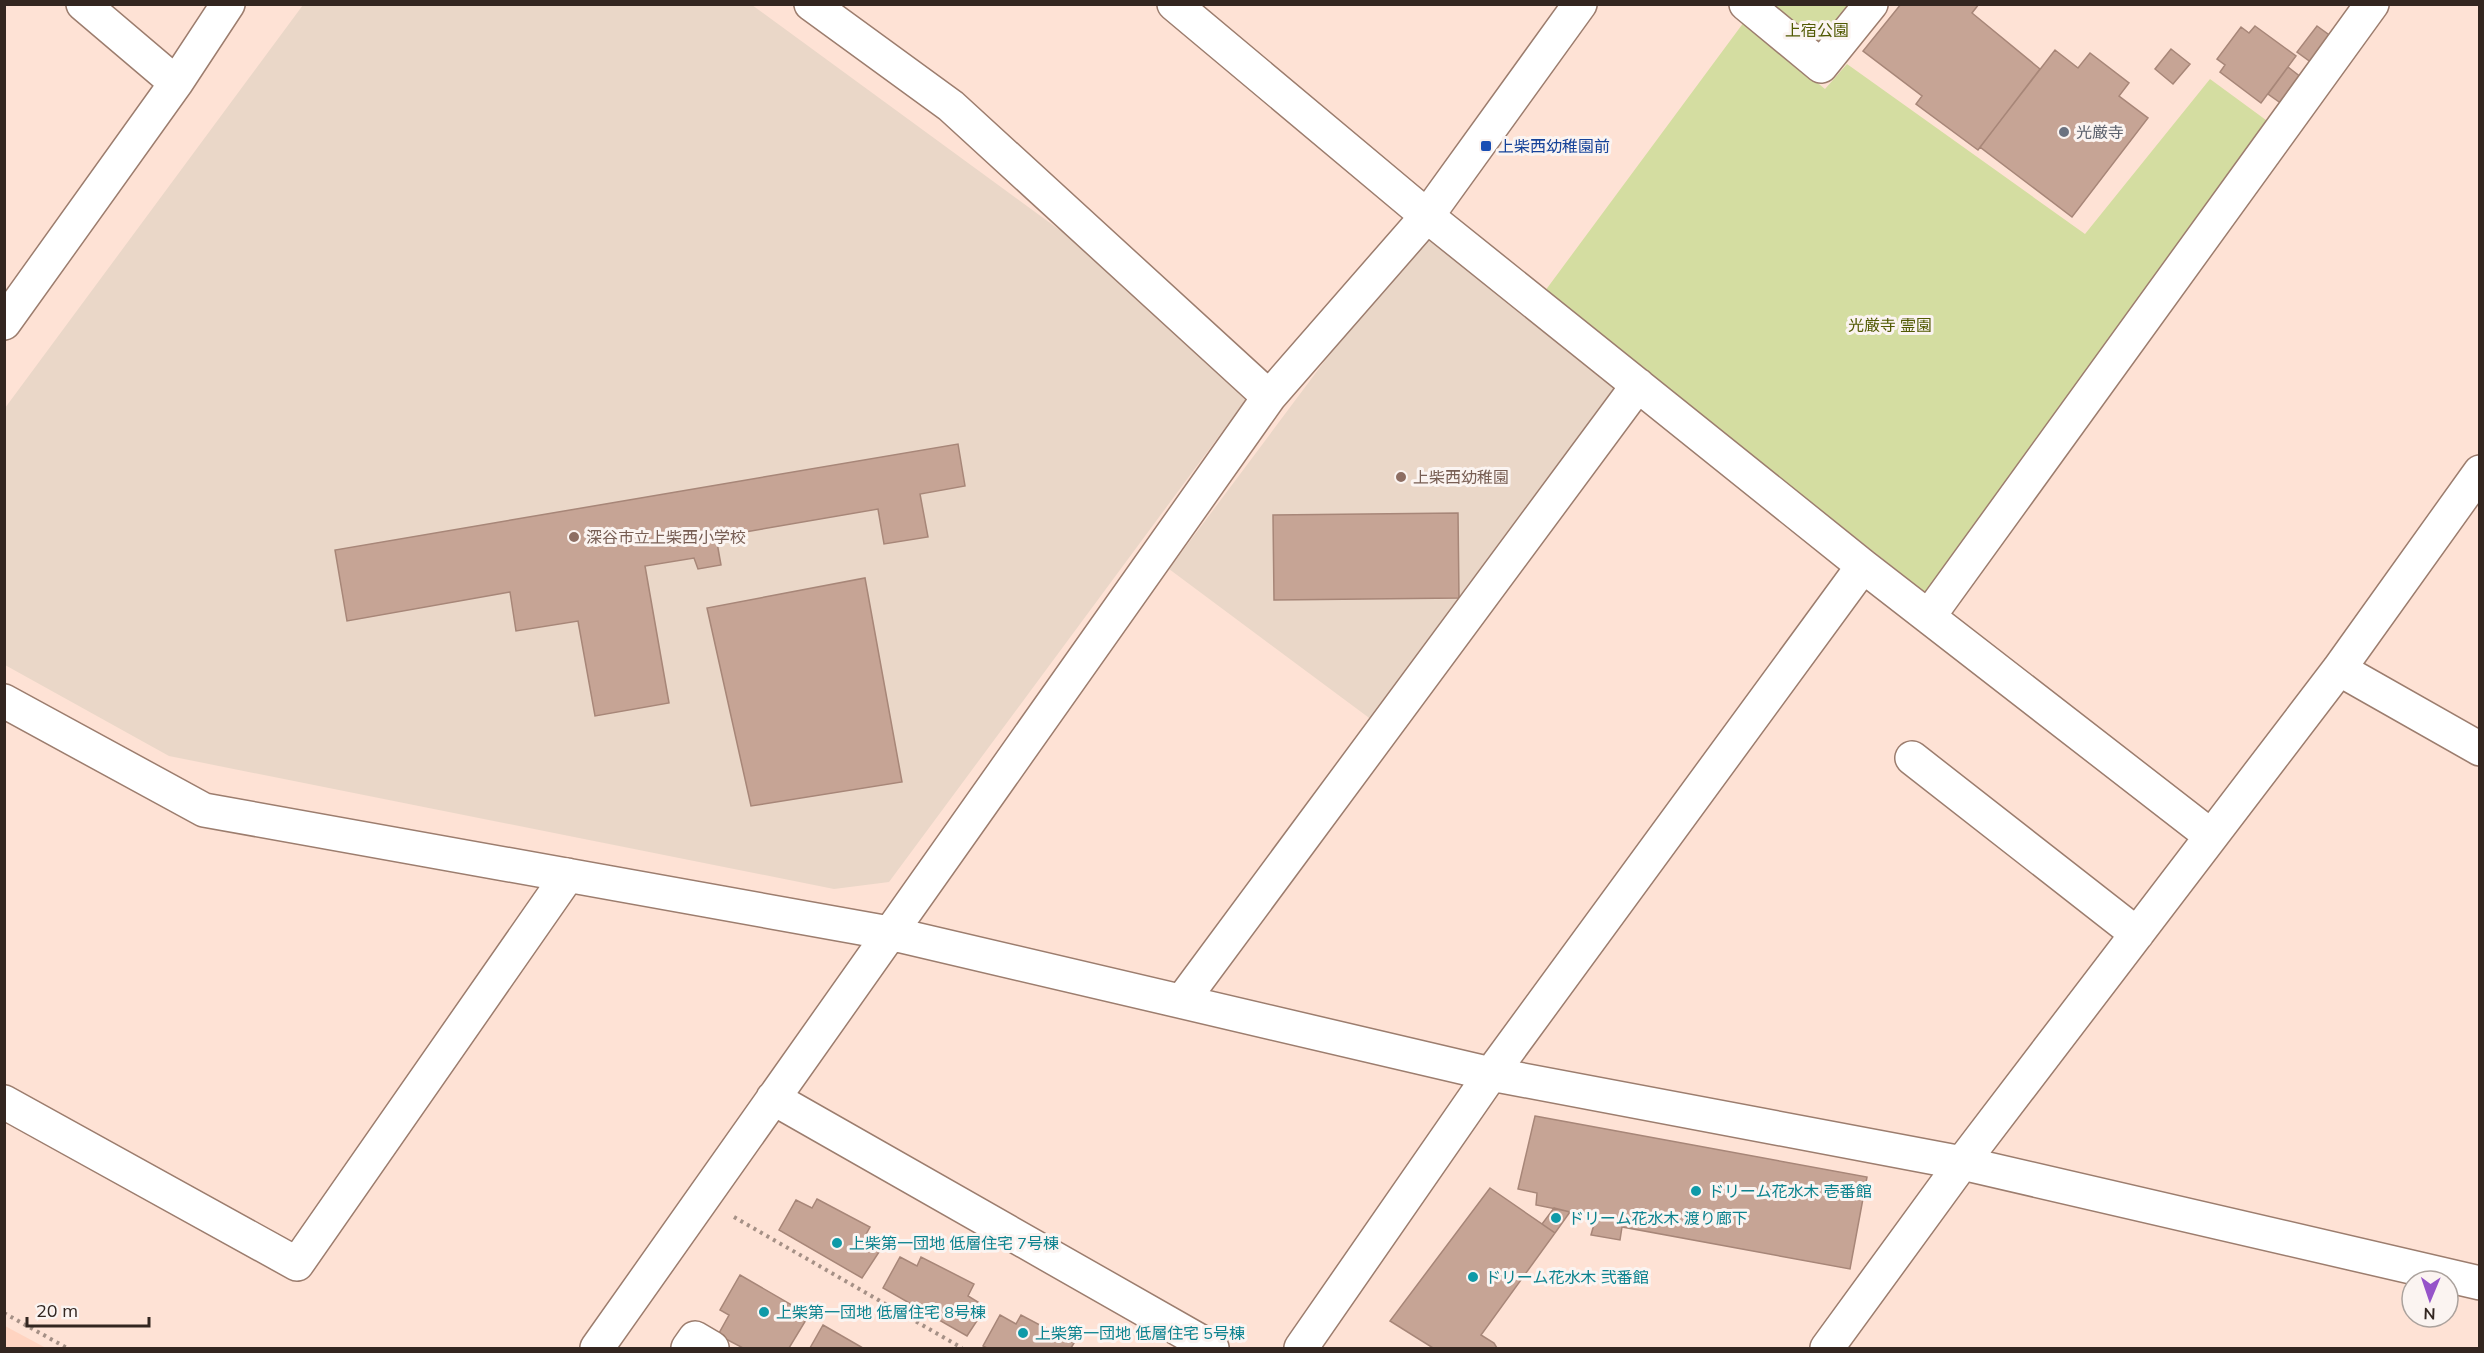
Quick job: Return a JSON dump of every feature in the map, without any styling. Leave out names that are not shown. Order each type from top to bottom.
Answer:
[{"type":"street","points":[[83,4],[176,83]]},
{"type":"street","points":[[4,323],[176,83],[228,4]]},
{"type":"street","points":[[812,4],[951,106],[1269,397]]},
{"type":"street","points":[[1174,4],[1427,216],[1863,566],[2211,836]]},
{"type":"street","points":[[597,1348],[1269,397],[1427,216],[1580,4]]},
{"type":"street","points":[[1746,4],[1821,66],[1871,4]]},
{"type":"street","points":[[1929,616],[2372,4]]},
{"type":"street","points":[[1182,1001],[1638,385]]},
{"type":"street","points":[[1827,1348],[1962,1163],[2339,669],[2480,472]]},
{"type":"street","points":[[1300,1348],[1491,1074],[1863,566]]},
{"type":"street","points":[[2339,669],[2480,749]]},
{"type":"street","points":[[4,701],[204,810],[889,933],[1491,1074],[1962,1163],[2480,1283]]},
{"type":"street","points":[[1912,758],[2137,934]]},
{"type":"street","points":[[4,1102],[297,1263],[568,875]]},
{"type":"street","points":[[773,1098],[1212,1348]]},
{"type":"street","points":[[688,1348],[695,1338],[712,1348]]},
{"type":"path","points":[[757,1230],[962,1348]]},
{"type":"path","points":[[4,1313],[67,1348]]},
{"type":"shaded area","name":"深谷市立上柴西小学校","points":[[303,5],[752,5],[1262,378],[889,882],[834,889],[169,756],[5,665],[5,408]]},
{"type":"shaded area","name":"上柴西幼稚園","points":[[1428,223],[1632,385],[1380,726],[1169,569]]},
{"type":"shaded area","points":[[5,1326],[46,1348],[5,1348]]},
{"type":"green space","name":"上宿公園","points":[[1746,5],[1871,5],[1821,66]]},
{"type":"green space","name":"光厳寺 霊園","points":[[1744,22],[1825,89],[1847,64],[2085,234],[2210,79],[2270,123],[1927,594],[1545,291]]},
{"type":"building","points":[[1901,4],[1979,4],[1972,13],[2040,69],[1978,150],[1916,104],[1922,96],[1863,51]]},
{"type":"building","points":[[2255,26],[2296,56],[2261,103],[2220,72],[2225,65],[2217,59],[2241,27],[2249,33]]},
{"type":"building","points":[[2317,26],[2332,37],[2312,63],[2297,52]]},
{"type":"building","points":[[2171,49],[2190,64],[2173,84],[2155,69]]},
{"type":"building","name":"光厳寺","points":[[2055,50],[2078,68],[2090,53],[2129,83],[2119,96],[2148,118],[2072,217],[1980,147]]},
{"type":"building","points":[[2288,67],[2302,78],[2282,104],[2268,94]]},
{"type":"building","points":[[958,444],[965,486],[920,494],[928,537],[884,544],[878,509],[716,537],[721,565],[698,569],[694,558],[645,566],[669,703],[595,716],[578,621],[516,631],[510,592],[347,621],[335,550]]},
{"type":"building","points":[[1458,513],[1459,598],[1274,600],[1273,515]]},
{"type":"building","points":[[865,578],[902,782],[751,806],[707,608]]},
{"type":"building","name":"ドリーム花水木 壱番館","points":[[1535,1116],[1867,1177],[1850,1269],[1622,1227],[1620,1240],[1591,1235],[1596,1217],[1536,1205],[1537,1193],[1518,1189]]},
{"type":"building","name":"ドリーム花水木 弐番館","points":[[1490,1188],[1555,1233],[1481,1335],[1494,1343],[1497,1348],[1433,1348],[1390,1321]]},
{"type":"building","name":"ドリーム花水木 弐番館","points":[[1490,1188],[1555,1233],[1481,1335],[1494,1343],[1497,1348],[1433,1348],[1390,1321]]},
{"type":"building","name":"上柴第一団地 低層住宅 7号棟","points":[[817,1199],[870,1227],[864,1238],[881,1249],[862,1278],[779,1230],[796,1200],[812,1208]]},
{"type":"building","name":"ドリーム花水木 渡り廊下","points":[[1554,1208],[1570,1212],[1555,1233],[1542,1224]]},
{"type":"building","points":[[900,1257],[917,1266],[921,1257],[974,1284],[968,1296],[986,1307],[967,1336],[883,1288]]},
{"type":"building","name":"上柴第一団地 低層住宅 8号棟","points":[[740,1275],[809,1315],[789,1348],[743,1348],[718,1335],[729,1315],[720,1310]]},
{"type":"building","name":"上柴第一団地 低層住宅 5号棟","points":[[1000,1315],[1016,1324],[1021,1315],[1074,1343],[1071,1348],[987,1348],[983,1346]]},
{"type":"building","points":[[823,1325],[863,1348],[810,1348]]},
{"type":"place","name":"光厳寺","points":[[2064,132]]},
{"type":"place","name":"上柴西幼稚園前","points":[[1486,146]]},
{"type":"place","name":"上柴西幼稚園","points":[[1401,477]]},
{"type":"place","name":"深谷市立上柴西小学校","points":[[574,537]]},
{"type":"place","name":"ドリーム花水木 壱番館","points":[[1696,1191]]},
{"type":"place","name":"ドリーム花水木 渡り廊下","points":[[1556,1218]]},
{"type":"place","name":"上柴第一団地 低層住宅 7号棟","points":[[837,1243]]},
{"type":"place","name":"ドリーム花水木 弐番館","points":[[1473,1277]]},
{"type":"place","name":"上柴第一団地 低層住宅 8号棟","points":[[764,1312]]},
{"type":"place","name":"上柴第一団地 低層住宅 5号棟","points":[[1023,1333]]}]
